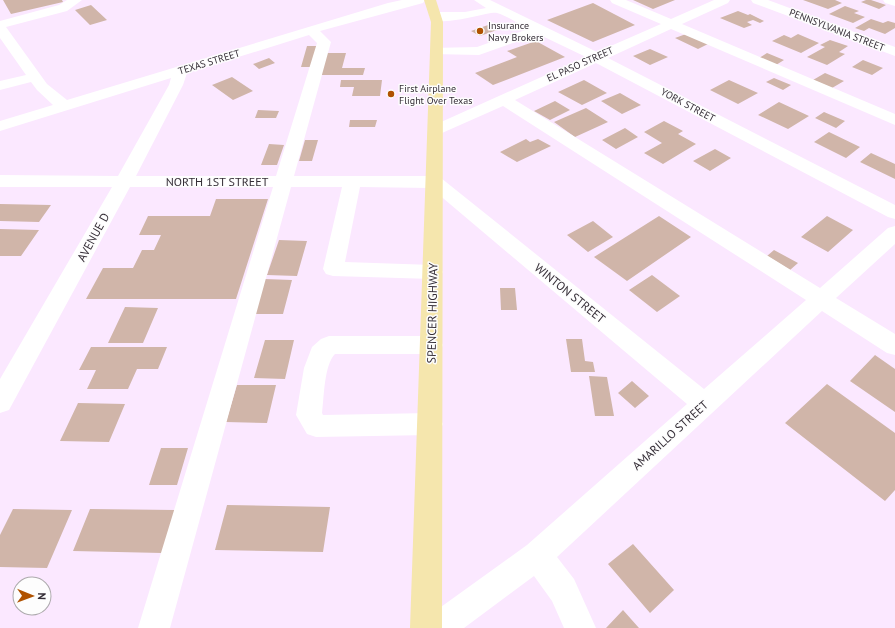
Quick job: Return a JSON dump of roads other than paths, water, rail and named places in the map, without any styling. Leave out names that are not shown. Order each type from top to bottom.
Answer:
[{"type":"main road","name":"SPENCER HIGHWAY","points":[[426,628],[438,51],[437,22],[430,0]]},
{"type":"street","points":[[0,25],[63,8],[76,0]]},
{"type":"street","name":"TEXAS STREET","points":[[0,126],[310,30],[392,6],[419,0]]},
{"type":"street","name":"YORK STREET","points":[[480,0],[596,57],[895,213]]},
{"type":"street","points":[[616,0],[895,120]]},
{"type":"street","name":"EL PASO STREET","points":[[436,130],[724,0]]},
{"type":"street","name":"PENNSYLVANIA STREET","points":[[757,0],[895,52]]},
{"type":"street","points":[[889,0],[895,2]]},
{"type":"street","points":[[435,16],[465,16],[497,9]]},
{"type":"street","points":[[0,29],[42,87],[64,106]]},
{"type":"street","points":[[438,51],[479,51],[539,29]]},
{"type":"street","points":[[154,628],[324,42],[310,30]]},
{"type":"street","name":"AVENUE D","points":[[0,402],[124,181],[176,85],[180,70]]},
{"type":"street","points":[[0,86],[34,77]]},
{"type":"street","points":[[503,99],[895,346]]},
{"type":"street","name":"NORTH 1ST STREET","points":[[0,181],[435,182]]},
{"type":"street","points":[[352,182],[333,270],[433,272]]},
{"type":"street","name":"WINTON STREET","points":[[435,182],[705,404]]},
{"type":"street","name":"AMARILLO STREET","points":[[438,628],[537,555],[895,233]]},
{"type":"street","points":[[430,424],[316,426],[309,416],[316,368],[320,354],[329,345],[432,345]]},
{"type":"street","points":[[537,555],[563,590],[580,628]]},
{"type":"place","name":"Insurance Navy Brokers","points":[[480,31]]},
{"type":"place","name":"First Airplane Flight Over Texas","points":[[391,94]]}]
